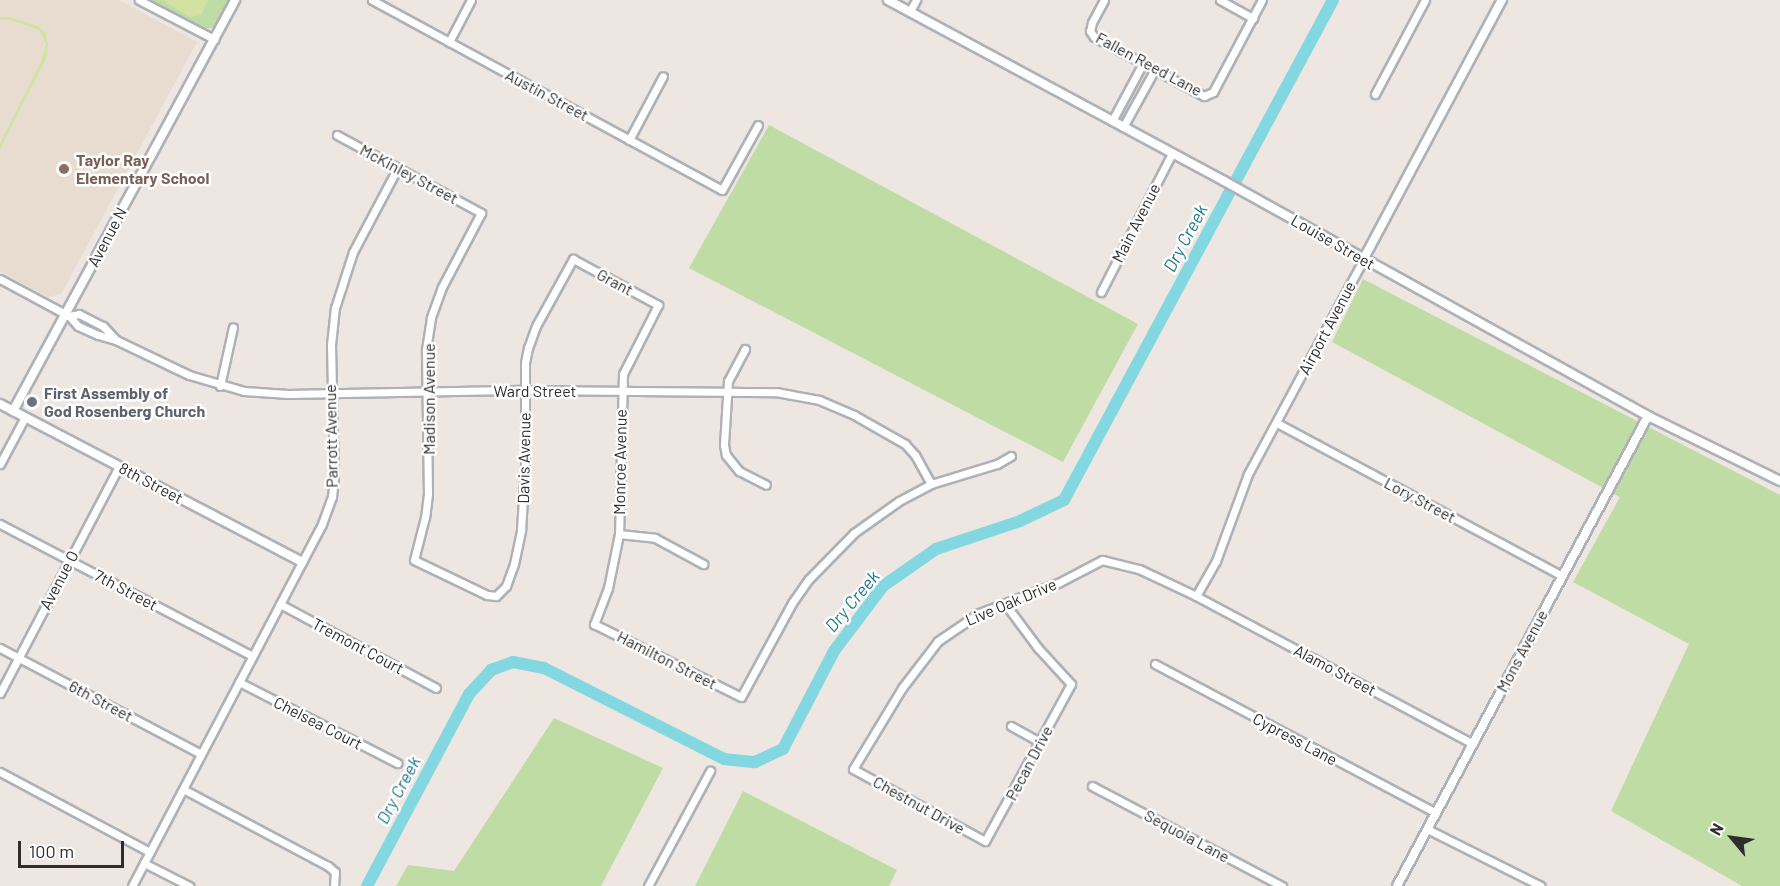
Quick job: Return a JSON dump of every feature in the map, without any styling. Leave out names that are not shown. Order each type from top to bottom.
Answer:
[{"type":"street","points":[[139,0],[214,39]]},
{"type":"street","name":"Avenue N","points":[[13,411],[68,315],[235,0]]},
{"type":"street","name":"Austin Street","points":[[372,0],[722,190],[758,125]]},
{"type":"street","points":[[449,42],[471,0]]},
{"type":"street","name":"Louise Street","points":[[888,0],[1246,193],[1363,260],[1648,416],[1780,481]]},
{"type":"street","points":[[910,11],[916,0]]},
{"type":"street","name":"Fallen Reed Lane","points":[[1104,0],[1090,31],[1094,37],[1204,96],[1213,92],[1253,18]]},
{"type":"street","points":[[1220,0],[1253,18],[1262,0]]},
{"type":"street","points":[[1376,94],[1425,0]]},
{"type":"street","name":"Airport Avenue","points":[[1196,596],[1216,561],[1248,474],[1502,0]]},
{"type":"street","points":[[1112,121],[1143,63]]},
{"type":"street","points":[[1123,127],[1155,69]]},
{"type":"street","points":[[629,140],[663,76]]},
{"type":"street","name":"McKinley Street","points":[[337,135],[481,213]]},
{"type":"street","name":"Main Avenue","points":[[1101,292],[1172,153]]},
{"type":"street","name":"Parrott Avenue","points":[[132,886],[322,524],[332,497],[334,477],[330,394],[333,326],[344,276],[353,252],[397,169]]},
{"type":"street","name":"Madison Avenue","points":[[414,560],[425,517],[428,494],[426,351],[435,303],[481,213]]},
{"type":"street","name":"Grant","points":[[573,259],[658,305]]},
{"type":"street","name":"Davis Avenue","points":[[414,560],[487,595],[496,596],[501,593],[514,564],[521,530],[525,478],[525,363],[531,338],[573,259]]},
{"type":"street","name":"Ward Street","points":[[0,279],[68,315],[79,314],[95,322],[111,332],[116,340],[189,375],[220,386],[271,393],[330,394],[525,390],[776,392],[799,395],[819,400],[854,415],[905,444],[915,455],[931,484]]},
{"type":"street","name":"Monroe Avenue","points":[[594,624],[608,588],[619,534],[622,392],[627,363],[658,305]]},
{"type":"street","points":[[220,386],[233,327]]},
{"type":"street","points":[[745,349],[730,374],[724,445],[726,455],[739,471],[766,485]]},
{"type":"street","name":"8th Street","points":[[0,404],[302,562]]},
{"type":"street","name":"Mons Avenue","points":[[1397,886],[1648,416]]},
{"type":"street","points":[[0,464],[25,417]]},
{"type":"street","name":"Lory Street","points":[[1277,423],[1562,576]]},
{"type":"street","points":[[931,484],[997,464],[1011,456]]},
{"type":"street","name":"Avenue O","points":[[0,693],[119,466]]},
{"type":"street","name":"Hamilton Street","points":[[594,624],[741,697],[792,603],[809,579],[854,533],[899,501],[931,484]]},
{"type":"street","name":"7th Street","points":[[0,524],[252,656]]},
{"type":"street","points":[[619,534],[639,534],[655,538],[703,564]]},
{"type":"street","name":"Live Oak Drive","points":[[853,769],[924,655],[953,629],[979,613],[1006,604],[1102,560],[1139,569],[1196,596]]},
{"type":"street","name":"Alamo Street","points":[[1196,596],[1473,744]]},
{"type":"street","name":"Tremont Court","points":[[280,604],[436,688]]},
{"type":"street","name":"Pecan Drive","points":[[986,841],[1071,684],[1038,648],[1006,604]]},
{"type":"street","name":"6th Street","points":[[0,648],[201,754]]},
{"type":"street","name":"Cypress Lane","points":[[1155,664],[1436,813]]},
{"type":"street","name":"Chelsea Court","points":[[239,682],[397,763]]},
{"type":"street","points":[[1011,726],[1040,742]]},
{"type":"street","name":"Chestnut Drive","points":[[853,769],[986,841]]},
{"type":"street","points":[[648,886],[710,771]]},
{"type":"street","points":[[0,772],[150,852]]},
{"type":"street","name":"Sequoia Lane","points":[[1092,786],[1282,886]]},
{"type":"street","points":[[183,789],[328,866],[335,872],[334,886]]},
{"type":"street","points":[[1427,829],[1541,886]]},
{"type":"street","points":[[144,863],[189,886]]},
{"type":"shaded area","name":"Taylor Ray Elementary School","points":[[0,0],[119,0],[197,42],[61,294],[48,297],[0,271]]},
{"type":"green space","points":[[147,0],[229,0],[214,28],[202,29]]},
{"type":"green space","points":[[162,0],[208,0],[201,15],[190,17]]},
{"type":"green space","points":[[1,17],[10,17],[38,26],[45,32],[48,43],[47,57],[0,149],[0,143],[42,60],[46,44],[39,30],[11,20],[0,20]]},
{"type":"green space","points":[[769,125],[1138,324],[1063,462],[689,268]]},
{"type":"green space","points":[[1363,279],[1780,495],[1780,886],[1742,886],[1611,811],[1689,644],[1573,582],[1620,497],[1332,342]]},
{"type":"green space","points":[[554,718],[663,768],[601,886],[396,886],[408,865],[454,871]]},
{"type":"green space","points":[[743,791],[897,870],[889,886],[695,886]]},
{"type":"waterway","name":"Dry Creek","points":[[367,886],[469,694],[491,670],[513,662],[544,668],[724,759],[755,762],[783,749],[834,651],[883,586],[936,549],[1020,521],[1064,500],[1333,0]]},
{"type":"place","name":"Taylor Ray Elementary School","points":[[64,169]]},
{"type":"place","name":"First Assembly of God Rosenberg Church","points":[[32,402]]}]
